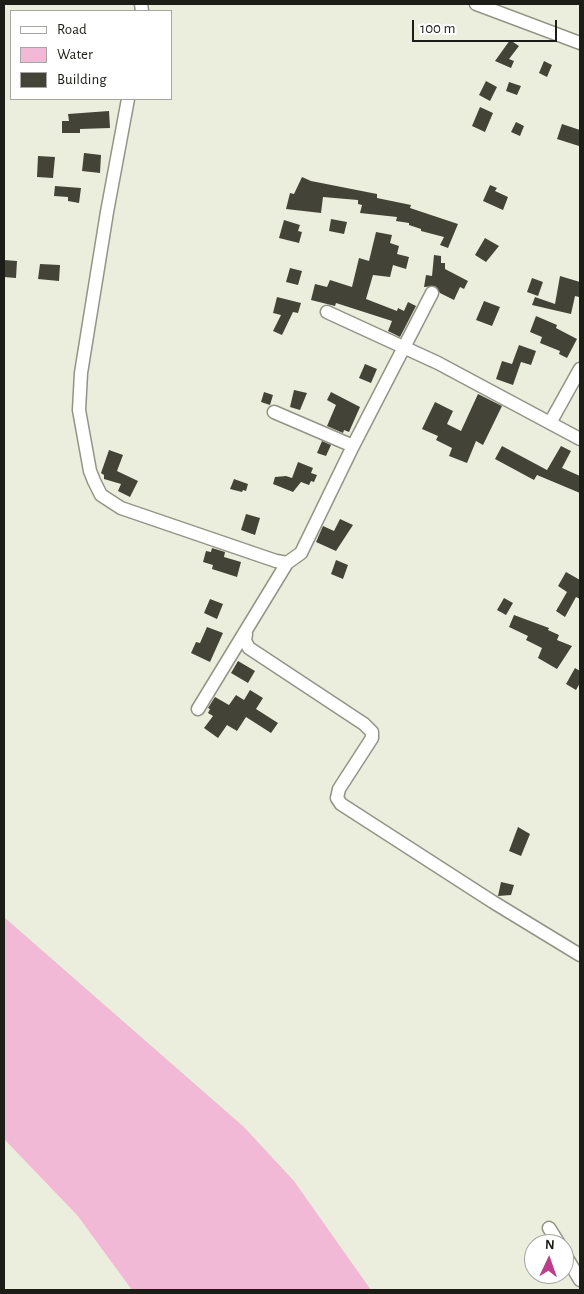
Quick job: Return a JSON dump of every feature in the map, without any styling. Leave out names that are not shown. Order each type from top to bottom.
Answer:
[{"type":"street","points":[[476,4],[580,43]]},
{"type":"street","points":[[128,100],[107,212],[81,373],[79,410],[90,471],[101,495],[121,508],[276,561],[287,563]]},
{"type":"street","points":[[198,709],[246,634],[287,563],[301,553],[352,446],[432,293]]},
{"type":"street","points":[[327,312],[404,347],[580,439]]},
{"type":"street","points":[[550,423],[580,370]]},
{"type":"street","points":[[274,412],[352,446]]},
{"type":"street","points":[[246,634],[245,641],[249,648],[364,724],[372,732],[372,738],[339,789],[337,798],[341,804],[493,902],[580,955]]},
{"type":"street","points":[[549,1228],[552,1234]]},
{"type":"water","points":[[4,917],[244,1127],[294,1181],[371,1290],[132,1290],[77,1215],[4,1139]]},
{"type":"building","points":[[510,40],[519,46],[509,59],[514,61],[511,68],[495,61]]},
{"type":"building","points":[[544,61],[552,65],[547,77],[539,73]]},
{"type":"building","points":[[486,81],[497,87],[490,101],[479,95]]},
{"type":"building","points":[[509,82],[521,86],[517,95],[506,91]]},
{"type":"building","points":[[480,107],[493,113],[485,132],[472,126]]},
{"type":"building","points":[[109,111],[110,128],[80,129],[80,133],[62,133],[62,121],[69,121],[68,114]]},
{"type":"building","points":[[516,122],[524,126],[520,136],[511,132]]},
{"type":"building","points":[[562,124],[580,130],[579,146],[557,139]]},
{"type":"building","points":[[84,153],[101,155],[100,173],[82,171]]},
{"type":"building","points":[[38,156],[55,157],[53,178],[37,177]]},
{"type":"building","points":[[302,177],[311,181],[377,194],[377,198],[411,205],[410,208],[458,224],[448,248],[440,245],[444,237],[421,231],[421,229],[409,225],[409,223],[396,221],[397,217],[360,213],[362,205],[358,204],[358,200],[323,197],[321,213],[286,209],[290,193],[294,194]]},
{"type":"building","points":[[490,185],[497,188],[495,191],[508,197],[503,210],[483,201]]},
{"type":"building","points":[[55,186],[81,188],[79,203],[68,201],[68,197],[54,196]]},
{"type":"building","points":[[331,219],[347,222],[344,234],[329,231]]},
{"type":"building","points":[[284,220],[300,225],[298,231],[302,232],[299,243],[279,238]]},
{"type":"building","points":[[376,232],[392,235],[390,243],[399,246],[397,254],[409,257],[406,269],[393,265],[390,277],[373,275],[366,299],[397,311],[398,308],[404,311],[408,302],[416,306],[400,337],[388,331],[392,321],[336,303],[335,306],[311,300],[315,284],[327,287],[330,280],[352,287],[359,258],[369,261]]},
{"type":"building","points":[[485,238],[499,246],[486,262],[475,255]]},
{"type":"building","points":[[434,255],[441,256],[441,263],[445,263],[445,269],[468,281],[464,289],[460,287],[454,300],[440,293],[435,286],[424,287],[426,275],[432,276]]},
{"type":"building","points":[[4,260],[17,261],[16,278],[4,277]]},
{"type":"building","points":[[40,264],[60,265],[59,281],[38,279]]},
{"type":"building","points":[[290,268],[302,271],[298,285],[286,282]]},
{"type":"building","points":[[560,276],[580,282],[579,297],[575,296],[571,314],[532,305],[535,297],[555,304]]},
{"type":"building","points":[[532,278],[543,282],[538,296],[527,292]]},
{"type":"building","points":[[277,297],[301,303],[298,313],[293,312],[282,335],[273,331],[281,315],[273,313]]},
{"type":"building","points":[[484,301],[500,307],[492,326],[476,320]]},
{"type":"building","points":[[536,316],[557,325],[556,328],[577,339],[567,358],[559,354],[560,351],[540,343],[542,337],[530,332]]},
{"type":"building","points":[[519,345],[536,351],[531,365],[521,362],[513,385],[496,379],[502,361],[512,364]]},
{"type":"building","points":[[365,364],[377,369],[371,383],[359,378]]},
{"type":"building","points":[[294,390],[307,393],[300,410],[290,407]]},
{"type":"building","points":[[264,392],[273,395],[270,405],[261,402]]},
{"type":"building","points":[[331,392],[360,407],[349,432],[344,430],[343,433],[327,426],[336,405],[327,400]]},
{"type":"building","points":[[478,394],[502,406],[483,445],[476,441],[467,463],[449,456],[452,448],[436,440],[438,436],[422,429],[435,402],[453,411],[447,424],[461,431]]},
{"type":"building","points":[[322,441],[331,445],[326,456],[317,453]]},
{"type":"building","points":[[502,446],[547,470],[561,446],[571,451],[562,468],[580,476],[580,493],[537,475],[534,480],[495,459]]},
{"type":"building","points":[[109,450],[123,455],[117,471],[138,481],[130,497],[118,491],[121,484],[104,479],[104,475],[101,473]]},
{"type":"building","points":[[298,462],[313,468],[311,473],[317,475],[314,482],[311,481],[309,485],[301,482],[293,492],[273,484],[275,477],[286,476],[292,478]]},
{"type":"building","points":[[234,479],[248,484],[246,491],[230,489]]},
{"type":"building","points":[[246,514],[260,518],[255,535],[241,530]]},
{"type":"building","points":[[340,519],[353,525],[336,551],[316,542],[323,526],[334,531]]},
{"type":"building","points":[[212,548],[225,552],[224,557],[241,562],[237,577],[212,569],[213,565],[203,562],[206,551],[211,552]]},
{"type":"building","points":[[336,560],[348,565],[343,579],[331,574]]},
{"type":"building","points":[[566,572],[580,580],[580,599],[576,597],[565,617],[556,611],[567,592],[558,586]]},
{"type":"building","points":[[504,598],[513,603],[506,615],[497,610]]},
{"type":"building","points":[[210,599],[223,604],[217,619],[204,613]]},
{"type":"building","points":[[514,615],[549,628],[548,630],[559,635],[557,640],[572,646],[557,669],[538,658],[542,648],[526,640],[528,636],[509,627]]},
{"type":"building","points":[[207,627],[223,633],[210,662],[191,653],[196,642],[200,643]]},
{"type":"building","points":[[238,661],[255,671],[248,683],[231,673]]},
{"type":"building","points":[[575,668],[580,671],[580,683],[576,690],[566,684]]},
{"type":"building","points":[[250,690],[263,698],[256,709],[278,723],[271,733],[246,717],[237,731],[227,725],[218,738],[204,728],[213,716],[208,713],[210,709],[208,708],[215,697],[229,705],[236,695],[244,700]]},
{"type":"building","points":[[518,827],[530,834],[521,856],[509,851]]},
{"type":"building","points":[[501,882],[514,885],[511,895],[498,896]]}]
